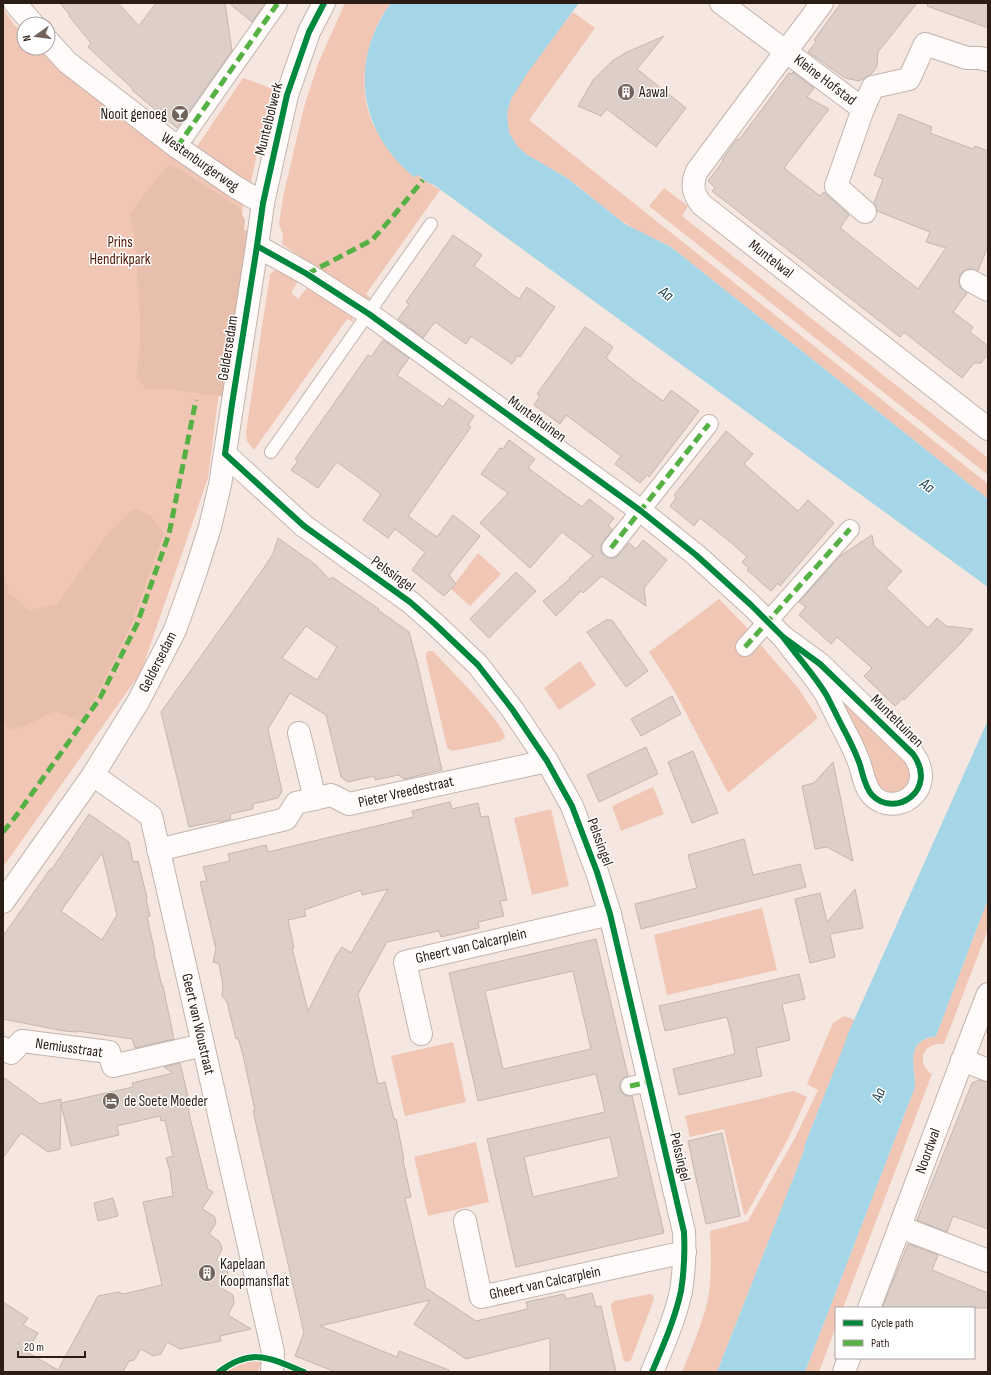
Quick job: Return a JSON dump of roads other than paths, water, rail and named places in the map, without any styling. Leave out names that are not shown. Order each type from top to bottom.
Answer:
[{"type":"street","points":[[15,3],[26,16]]},
{"type":"street","points":[[177,147],[278,3]]},
{"type":"street","name":"Muntelbolwerk","points":[[258,246],[263,202],[288,95],[309,32],[324,3]]},
{"type":"street","points":[[721,3],[787,51],[822,3]]},
{"type":"street","points":[[863,109],[873,87],[909,79],[925,44],[967,58],[980,58],[988,60]]},
{"type":"street","name":"Westenburgerweg","points":[[56,50],[67,62],[177,147],[234,186],[263,202]]},
{"type":"street","name":"Kleine Hofstad","points":[[787,51],[863,109],[836,186],[865,212]]},
{"type":"street","name":"Muntelwal","points":[[787,51],[697,171],[694,178],[693,188],[695,196],[701,204],[988,429]]},
{"type":"street","name":"Munteltuinen","points":[[258,246],[307,274],[369,314],[641,511],[696,555],[783,637],[826,695],[859,761],[867,789],[873,797],[882,802],[892,804],[902,802],[910,798],[917,790],[921,781],[922,772],[919,762],[913,754],[820,664],[783,637]]},
{"type":"street","name":"Geldersedam","points":[[3,902],[93,775],[138,702],[175,630],[196,574],[210,527],[220,484],[258,246]]},
{"type":"street","points":[[611,548],[709,424]]},
{"type":"street","name":"Pelssingel","points":[[225,454],[304,526],[410,602],[436,624],[478,665],[512,709],[547,762],[572,806],[597,872],[610,914],[640,1084],[684,1232],[685,1252],[681,1290],[676,1309],[652,1372]]},
{"type":"street","points":[[745,647],[850,529]]},
{"type":"street","points":[[299,733],[315,799]]},
{"type":"street","name":"Pieter Vreedestraat","points":[[158,850],[286,819],[296,803],[331,795],[349,804],[547,762]]},
{"type":"street","name":"Geert van Woustraat","points":[[93,775],[150,816],[273,1352],[272,1372]]},
{"type":"street","name":"Gheert van Calcarplein","points":[[421,1034],[405,962],[610,914]]},
{"type":"street","name":"Noordwal","points":[[869,1307],[988,994]]},
{"type":"street","name":"Nemiusstraat","points":[[3,1048],[11,1053],[22,1041],[109,1052],[113,1066],[203,1045]]},
{"type":"street","points":[[962,1060],[988,1070]]},
{"type":"street","name":"Gheert van Calcarplein","points":[[464,1221],[481,1297],[685,1252]]},
{"type":"street","points":[[900,1226],[988,1261]]},
{"type":"street","points":[[844,1372],[849,1359]]},
{"type":"lane","points":[[271,452],[431,224]]},
{"type":"water","name":"Aa","points":[[391,3],[579,3],[528,72],[511,99],[507,114],[509,133],[518,147],[526,154],[567,178],[625,224],[671,247],[988,499],[988,587],[434,185],[418,175],[414,177],[400,164],[378,133],[371,117],[365,82],[366,63],[370,44],[379,22]]},
{"type":"water","name":"Aa","points":[[988,720],[988,899],[936,1036],[919,1043],[915,1049],[913,1063],[915,1087],[805,1372],[717,1372],[804,1151],[805,1144],[847,1036]]},
{"type":"place","name":"Aawal","points":[[626,92]]},
{"type":"place","name":"Nooit genoeg","points":[[180,114]]},
{"type":"place","name":"de Soete Moeder","points":[[111,1101]]},
{"type":"place","name":"Kapelaan Koopmansflat","points":[[207,1273]]},
{"type":"park label","name":"Prins Hendrikpark","points":[[120,250]]}]
